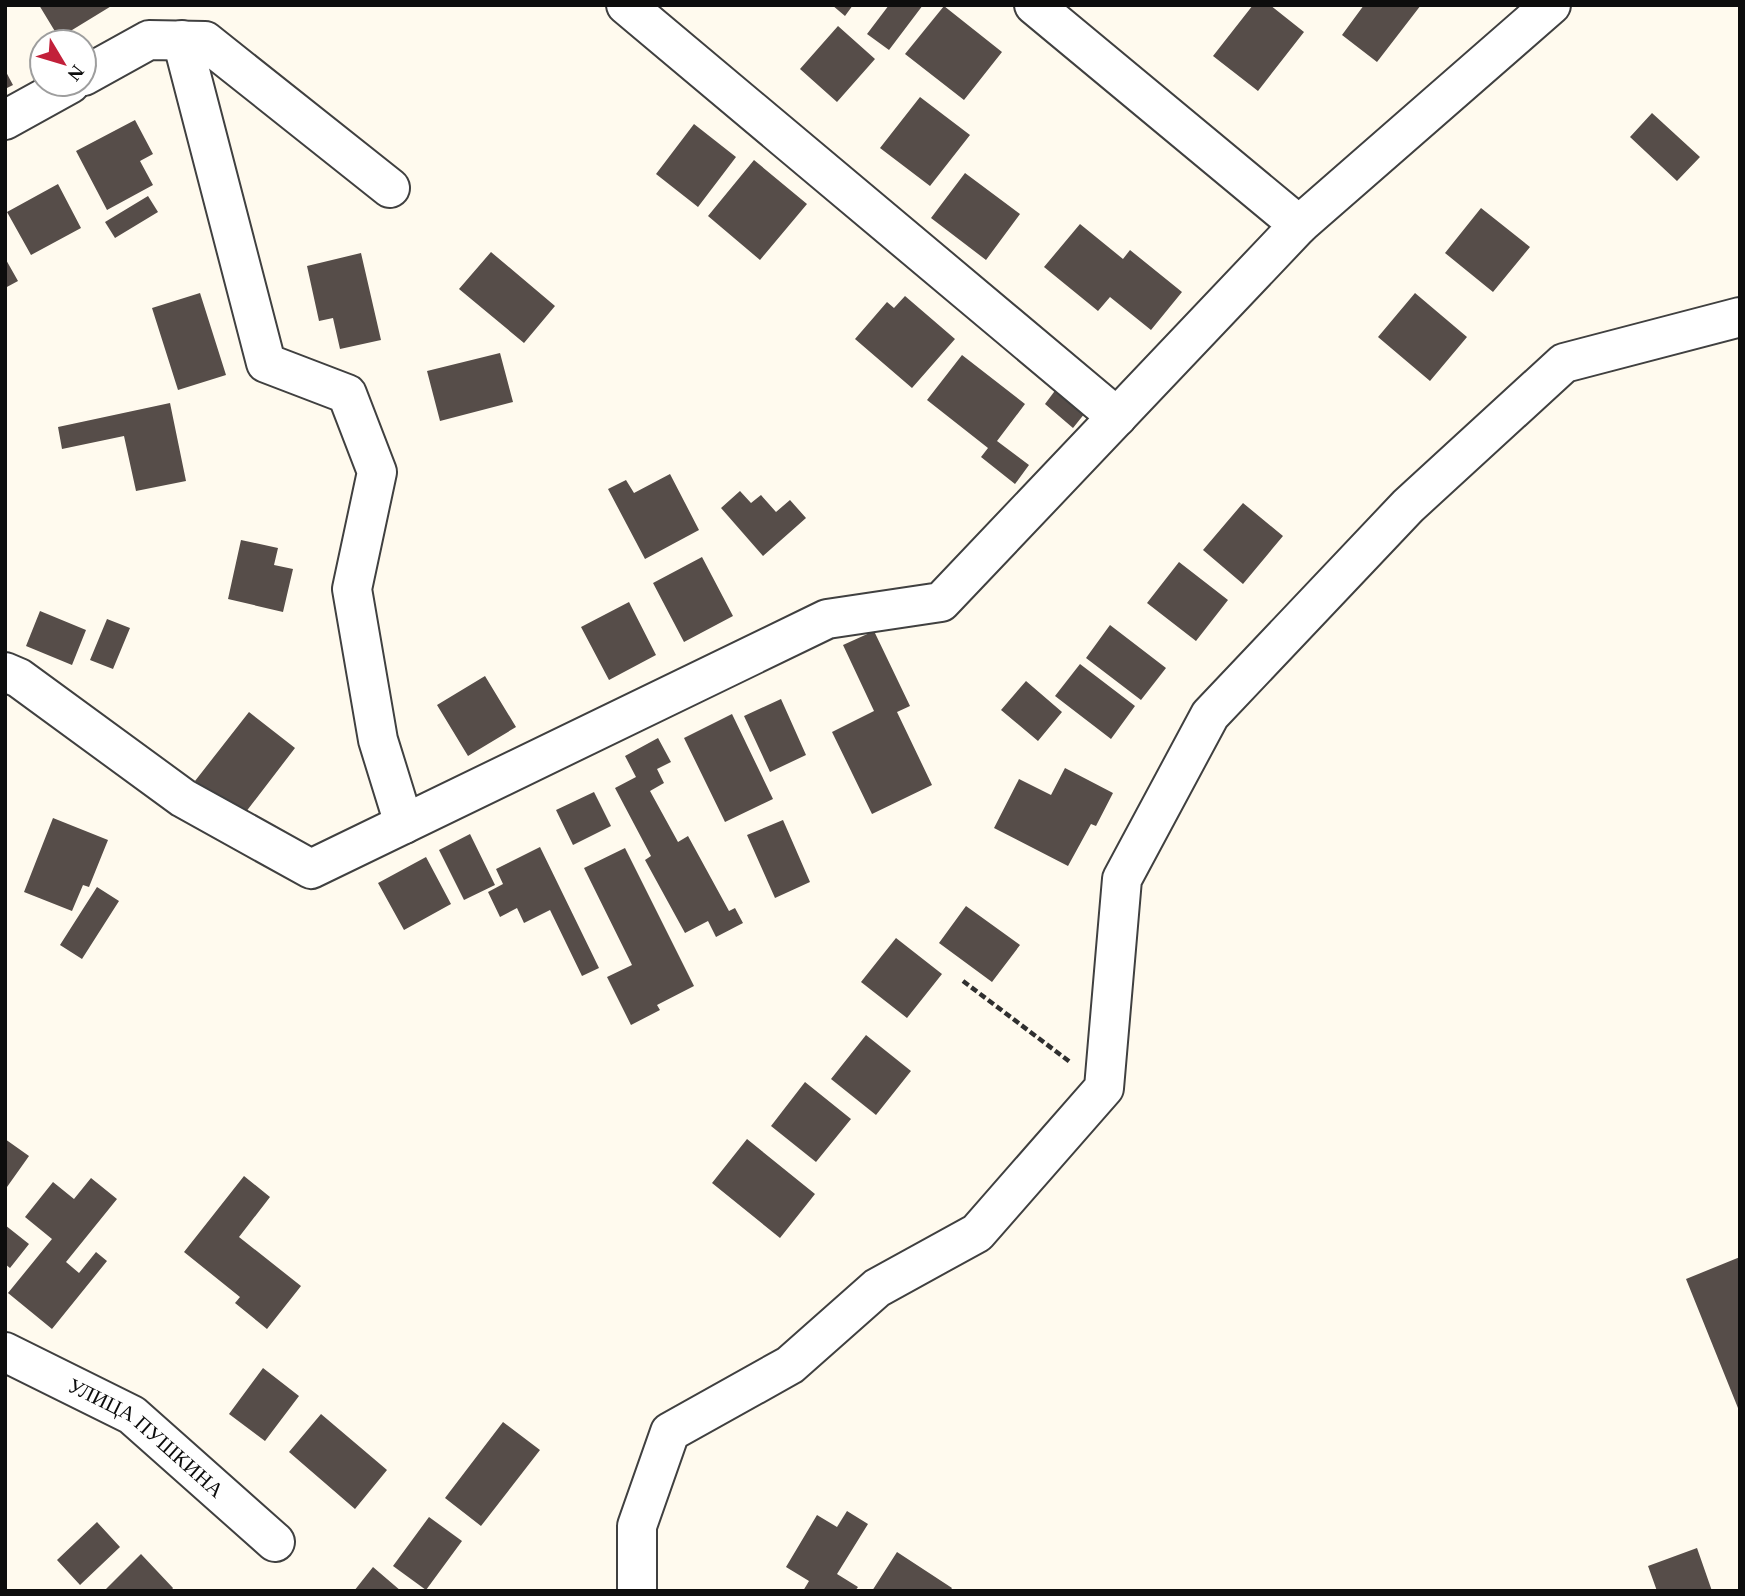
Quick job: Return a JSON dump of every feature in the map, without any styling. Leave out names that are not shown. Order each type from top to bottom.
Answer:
[{"type":"street","points":[[626,5],[1117,417]]},
{"type":"street","points":[[1034,5],[1299,226]]},
{"type":"street","points":[[5,672],[19,678],[183,798],[311,869],[827,619],[942,602],[1299,226],[1543,8]]},
{"type":"street","points":[[98,68],[149,40],[205,41],[390,188]]},
{"type":"street","points":[[182,40],[266,363],[348,394],[377,472],[352,589],[378,740],[404,824]]},
{"type":"street","points":[[5,120],[45,98]]},
{"type":"street","points":[[636,1591],[638,1526],[670,1432],[790,1365],[877,1288],[977,1233],[1104,1088],[1122,879],[1210,715],[1408,506],[1564,363],[1732,313]]},
{"type":"street","name":"УЛИЦА ПУШКИНА","points":[[5,1352],[132,1415],[275,1542]]},
{"type":"path","points":[[963,981],[1104,1088]]},
{"type":"building","points":[[39,5],[113,5],[75,28],[53,28]]},
{"type":"building","points":[[832,5],[853,5],[845,16]]},
{"type":"building","points":[[889,5],[923,5],[889,50],[867,34]]},
{"type":"building","points":[[1253,5],[1270,5],[1304,32],[1258,91],[1213,56]]},
{"type":"building","points":[[1364,5],[1421,5],[1377,62],[1342,35]]},
{"type":"building","points":[[944,6],[1002,52],[964,100],[905,54]]},
{"type":"building","points":[[838,26],[875,59],[837,102],[800,69]]},
{"type":"building","points":[[5,70],[13,85],[5,89]]},
{"type":"building","points":[[920,97],[970,135],[930,186],[880,148]]},
{"type":"building","points":[[1652,113],[1700,157],[1677,181],[1630,137]]},
{"type":"building","points":[[135,120],[153,154],[140,161],[153,185],[107,210],[76,151]]},
{"type":"building","points":[[694,124],[736,157],[698,207],[656,174]]},
{"type":"building","points":[[754,160],[807,204],[760,260],[708,216]]},
{"type":"building","points":[[965,173],[1020,214],[986,260],[931,218]]},
{"type":"building","points":[[58,184],[81,228],[31,255],[7,212]]},
{"type":"building","points":[[148,196],[158,212],[115,238],[105,222]]},
{"type":"building","points":[[1481,208],[1530,247],[1493,292],[1445,253]]},
{"type":"building","points":[[1080,224],[1123,259],[1130,250],[1182,292],[1151,330],[1110,297],[1098,311],[1044,267]]},
{"type":"building","points":[[491,252],[555,306],[524,343],[459,289]]},
{"type":"building","points":[[361,253],[381,340],[340,349],[333,318],[319,321],[307,266]]},
{"type":"building","points":[[5,258],[18,281],[5,288]]},
{"type":"building","points":[[200,293],[226,375],[178,390],[152,308]]},
{"type":"building","points":[[1415,293],[1467,337],[1430,381],[1378,337]]},
{"type":"building","points":[[905,296],[955,339],[912,388],[855,339],[887,302],[894,308]]},
{"type":"building","points":[[500,353],[513,402],[440,421],[427,371]]},
{"type":"building","points":[[962,355],[1025,404],[997,441],[1029,465],[1015,484],[981,457],[988,448],[927,400]]},
{"type":"building","points":[[1060,384],[1089,408],[1073,428],[1045,404]]},
{"type":"building","points":[[170,403],[186,481],[136,491],[124,436],[62,449],[58,427]]},
{"type":"building","points":[[670,474],[699,530],[645,559],[608,489],[626,480],[634,493]]},
{"type":"building","points":[[740,491],[751,503],[761,495],[776,512],[790,500],[806,518],[763,556],[721,508]]},
{"type":"building","points":[[1243,503],[1283,536],[1243,584],[1203,550]]},
{"type":"building","points":[[241,540],[278,548],[274,565],[293,569],[283,612],[228,599]]},
{"type":"building","points":[[702,557],[733,616],[684,642],[653,583]]},
{"type":"building","points":[[1179,562],[1228,600],[1196,641],[1147,603]]},
{"type":"building","points":[[629,602],[656,655],[609,680],[581,627]]},
{"type":"building","points":[[40,611],[86,630],[72,665],[26,646]]},
{"type":"building","points":[[107,619],[130,628],[113,669],[90,660]]},
{"type":"building","points":[[1110,625],[1166,668],[1141,700],[1086,658]]},
{"type":"building","points":[[874,631],[910,706],[897,712],[932,785],[872,814],[832,732],[874,711],[843,645]]},
{"type":"building","points":[[1080,664],[1135,706],[1111,739],[1055,696]]},
{"type":"building","points":[[485,676],[516,727],[468,756],[437,705]]},
{"type":"building","points":[[1026,681],[1062,712],[1038,741],[1001,710]]},
{"type":"building","points":[[781,699],[806,755],[770,772],[744,716]]},
{"type":"building","points":[[249,712],[295,748],[242,817],[195,781]]},
{"type":"building","points":[[732,714],[773,799],[725,822],[684,738]]},
{"type":"building","points":[[658,738],[671,762],[657,769],[664,783],[650,791],[678,842],[688,836],[729,911],[735,908],[743,923],[716,937],[708,921],[685,933],[645,860],[651,856],[615,788],[636,777],[625,756]]},
{"type":"building","points":[[1065,768],[1113,793],[1096,826],[1091,824],[1068,866],[994,828],[1019,779],[1051,795]]},
{"type":"building","points":[[594,792],[611,826],[573,845],[556,810]]},
{"type":"building","points":[[53,818],[108,840],[89,887],[83,885],[72,911],[24,892]]},
{"type":"building","points":[[783,820],[810,882],[775,898],[747,835]]},
{"type":"building","points":[[470,834],[495,885],[464,900],[439,850]]},
{"type":"building","points":[[540,847],[599,968],[582,976],[550,910],[524,923],[517,908],[500,917],[488,892],[503,884],[496,869]]},
{"type":"building","points":[[625,848],[694,986],[657,1005],[660,1010],[631,1025],[607,977],[632,965],[584,868]]},
{"type":"building","points":[[426,857],[451,904],[404,930],[378,883]]},
{"type":"building","points":[[97,887],[119,901],[82,959],[60,945]]},
{"type":"building","points":[[966,906],[1020,945],[992,982],[939,943]]},
{"type":"building","points":[[896,938],[942,974],[907,1018],[861,982]]},
{"type":"building","points":[[866,1035],[911,1071],[876,1115],[831,1079]]},
{"type":"building","points":[[805,1082],[851,1119],[816,1162],[771,1126]]},
{"type":"building","points":[[5,1139],[29,1156],[7,1187],[5,1185]]},
{"type":"building","points":[[747,1139],[815,1194],[780,1238],[712,1183]]},
{"type":"building","points":[[244,1176],[270,1197],[239,1237],[301,1286],[267,1329],[235,1303],[240,1297],[184,1252]]},
{"type":"building","points":[[91,1178],[117,1199],[66,1262],[79,1273],[96,1252],[107,1261],[52,1329],[8,1293],[52,1239],[25,1217],[53,1182],[74,1199]]},
{"type":"building","points":[[5,1225],[29,1244],[10,1268],[5,1264]]},
{"type":"building","points":[[1740,1257],[1740,1413],[1686,1279]]},
{"type":"building","points":[[263,1368],[299,1396],[265,1441],[229,1414]]},
{"type":"building","points":[[321,1414],[387,1470],[355,1509],[289,1452]]},
{"type":"building","points":[[503,1422],[540,1450],[481,1526],[445,1498]]},
{"type":"building","points":[[847,1511],[868,1524],[837,1574],[858,1587],[855,1591],[803,1591],[809,1581],[786,1567],[817,1515],[837,1527]]},
{"type":"building","points":[[429,1517],[462,1541],[426,1590],[393,1566]]},
{"type":"building","points":[[97,1522],[120,1547],[80,1585],[57,1560]]},
{"type":"building","points":[[1697,1548],[1712,1591],[1657,1591],[1648,1566]]},
{"type":"building","points":[[897,1552],[952,1588],[950,1591],[872,1591]]},
{"type":"building","points":[[141,1554],[173,1588],[171,1591],[104,1591]]},
{"type":"building","points":[[373,1567],[401,1591],[354,1591]]}]
